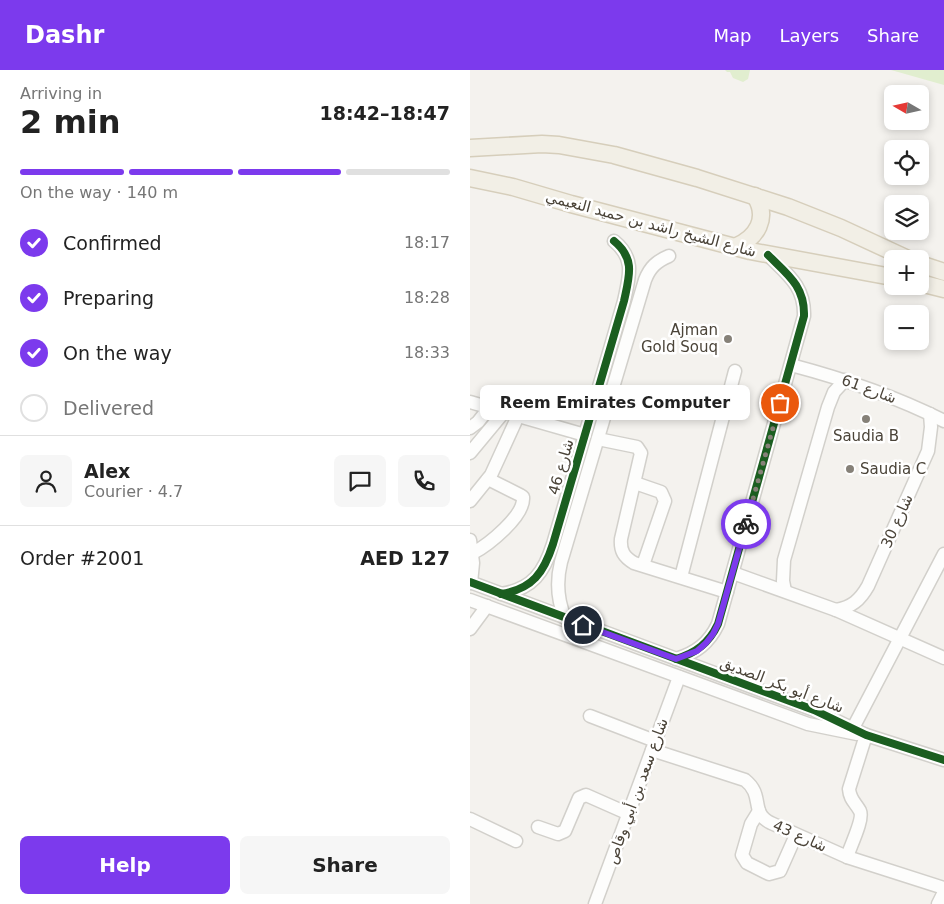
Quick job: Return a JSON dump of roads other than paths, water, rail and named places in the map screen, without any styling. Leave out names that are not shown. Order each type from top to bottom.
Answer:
[{"type":"main road","points":[[470,148],[542,144],[584,148],[697,178],[755,196],[841,228],[889,250]]},
{"type":"main road","name":"شارع الشيخ راشد بن حميد النعيمي","points":[[470,178],[513,186],[571,204],[768,255],[884,276]]},
{"type":"main road","points":[[735,247],[752,238],[757,230],[762,211],[755,196]]},
{"type":"main road","points":[[929,267],[944,272]]},
{"type":"main road","points":[[929,286],[944,290]]},
{"type":"street","name":"شارع 46","points":[[565,618],[558,596],[557,584],[559,546],[585,435],[624,301],[630,266],[625,252],[614,241]]},
{"type":"street","points":[[676,659],[697,651],[710,639],[718,624],[804,316],[803,298],[794,282],[768,255]]},
{"type":"street","name":"شارع 46","points":[[501,594],[521,589],[538,577],[559,546],[598,439],[648,273],[656,263],[669,256]]},
{"type":"street","points":[[624,301],[633,298],[638,305]]},
{"type":"street","name":"شارع 61","points":[[791,365],[874,390],[944,421]]},
{"type":"street","points":[[681,577],[735,371]]},
{"type":"street","points":[[785,590],[783,580],[784,560],[825,416],[834,392],[846,380]]},
{"type":"street","points":[[470,402],[585,435]]},
{"type":"street","points":[[470,428],[478,422],[489,408]]},
{"type":"street","points":[[470,453],[504,412]]},
{"type":"street","name":"شارع 30","points":[[836,610],[858,600],[868,586],[928,451],[931,439],[930,414]]},
{"type":"street","points":[[470,501],[488,479],[518,416]]},
{"type":"street","points":[[598,439],[633,446],[640,450],[641,457],[620,547],[622,554],[627,559],[643,565],[727,592]]},
{"type":"street","points":[[472,553],[486,546],[499,536],[523,503],[520,495],[488,479]]},
{"type":"street","points":[[634,483],[661,492],[665,501],[643,565]]},
{"type":"street","points":[[470,540],[472,553],[470,582]]},
{"type":"street","points":[[853,728],[944,554]]},
{"type":"street","points":[[733,572],[836,610],[944,658]]},
{"type":"street","name":"شارع أبو بكر الصديق","points":[[470,582],[814,710],[866,735]]},
{"type":"street","name":"شارع أبو بكر الصديق","points":[[470,600],[808,724],[836,731],[866,735],[944,760]]},
{"type":"street","points":[[470,629],[486,606]]},
{"type":"street","points":[[711,689],[716,674]]},
{"type":"street","name":"شارع سعد بن أبي وقاص","points":[[595,904],[679,677]]},
{"type":"street","name":"شارع 43","points":[[590,716],[653,746],[745,780],[756,792],[759,811],[765,821],[847,857],[944,888]]},
{"type":"street","points":[[847,857],[861,818],[859,810],[849,796],[849,790],[866,735]]},
{"type":"street","points":[[538,827],[558,834],[566,831],[579,798],[586,795],[629,814]]},
{"type":"street","points":[[759,811],[751,824],[742,852],[743,858],[747,863],[770,874],[780,871],[796,834]]},
{"type":"street","points":[[470,821],[516,841]]},
{"type":"street","points":[[938,904],[944,892]]},
{"type":"place","name":"Ajman Gold Souq","points":[[728,339]]},
{"type":"place","name":"Reem Emirates Computer","points":[[780,403]]},
{"type":"place","name":"Saudia B","points":[[866,419]]},
{"type":"place","name":"Saudia C","points":[[850,469]]}]
